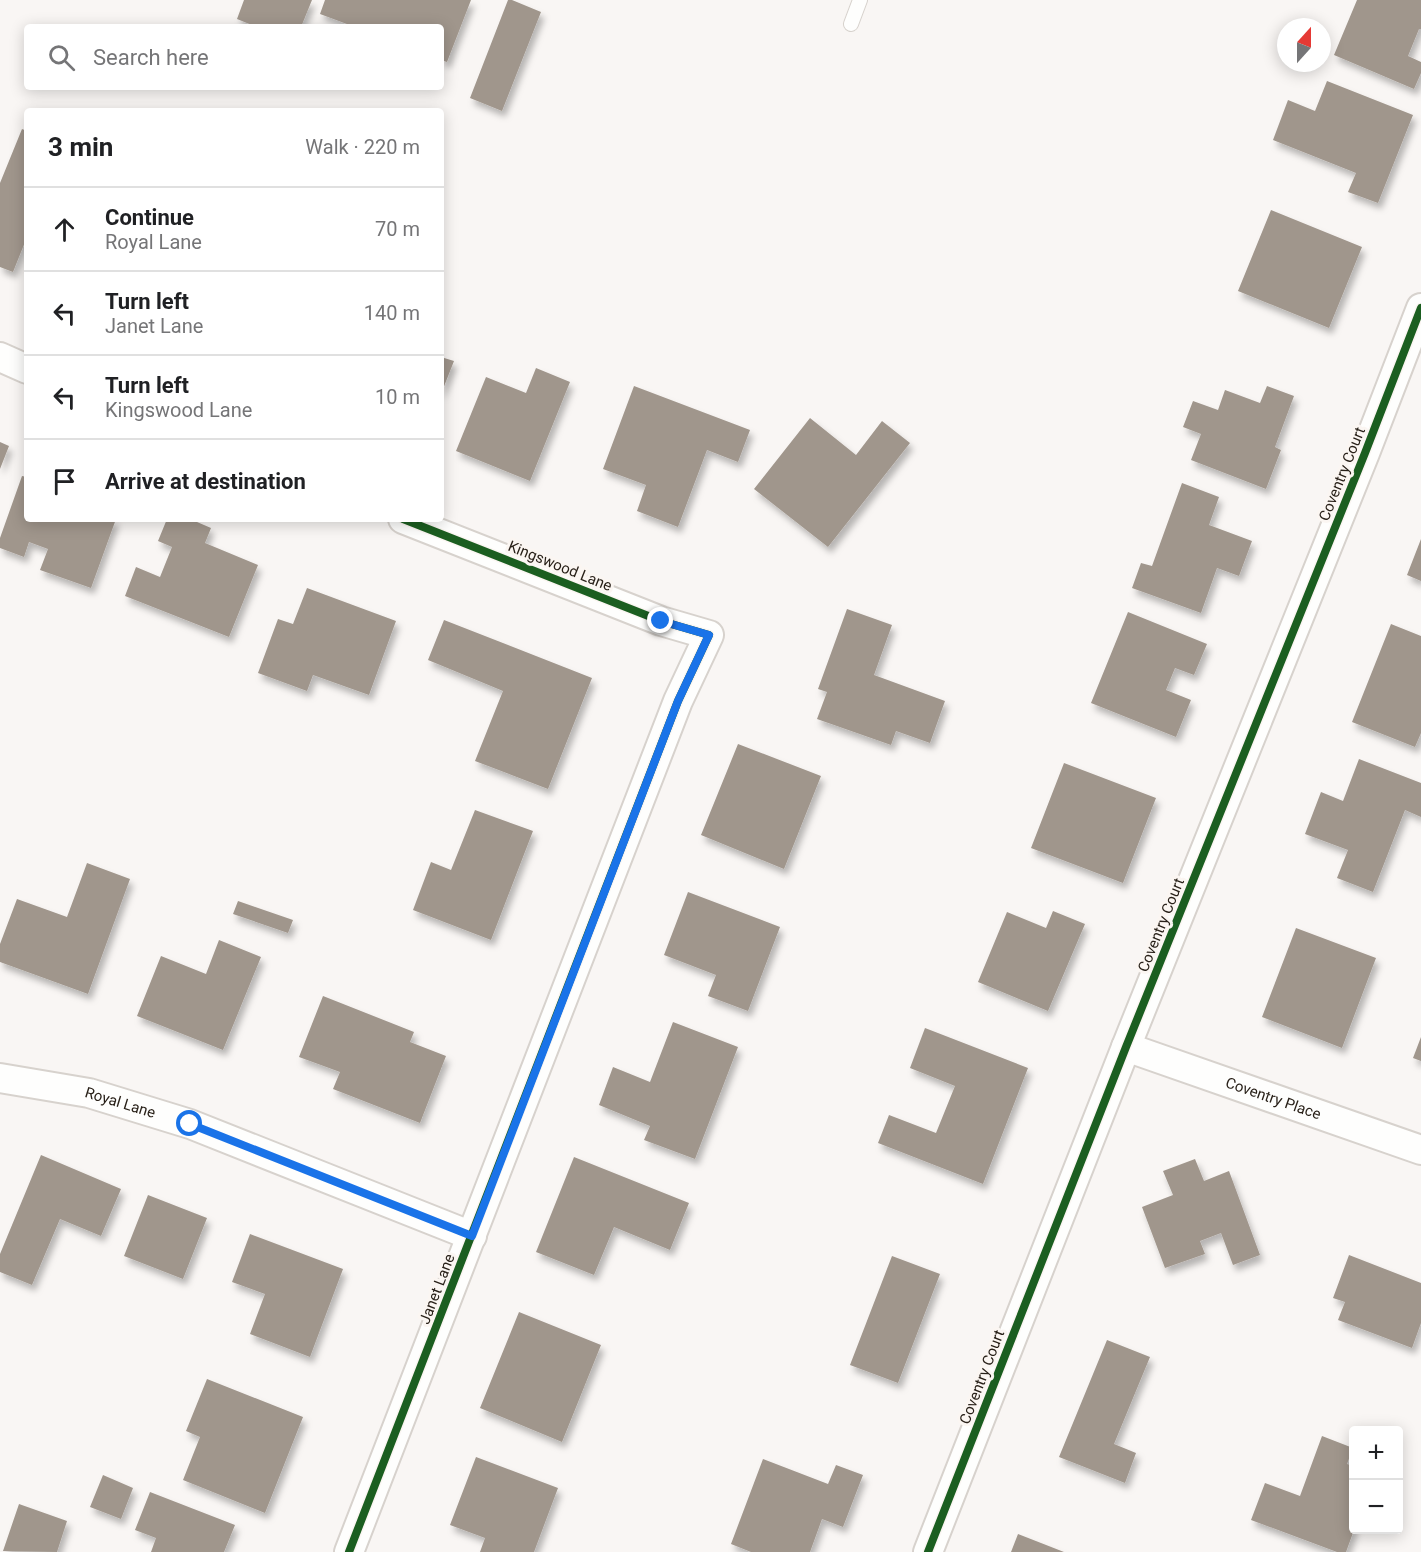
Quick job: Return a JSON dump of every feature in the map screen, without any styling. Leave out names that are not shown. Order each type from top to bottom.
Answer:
[{"type":"street","name":"Coventry Court","points":[[928,1552],[1126,1047],[1361,464],[1421,308]]},
{"type":"street","points":[[0,357],[24,368]]},
{"type":"street","name":"Kingswood Lane","points":[[411,522],[661,621],[709,635]]},
{"type":"street","name":"Janet Lane","points":[[350,1552],[678,701],[709,635]]},
{"type":"street","name":"Coventry Place","points":[[1126,1047],[1421,1150]]},
{"type":"street","name":"Royal Lane","points":[[0,1078],[88,1093],[190,1124],[472,1236]]},
{"type":"lane","points":[[851,24],[860,0]]},
{"type":"building","points":[[244,0],[312,0],[302,24],[250,24],[237,19]]},
{"type":"building","points":[[325,0],[471,0],[447,62],[444,61],[444,24],[347,24],[320,14]]},
{"type":"building","points":[[508,0],[541,12],[502,111],[470,98]]},
{"type":"building","points":[[1357,0],[1421,0],[1421,29],[1419,29],[1408,56],[1421,62],[1421,73],[1414,89],[1334,55]]},
{"type":"building","points":[[1327,81],[1413,115],[1378,203],[1348,192],[1356,173],[1273,140],[1288,100],[1315,111]]},
{"type":"building","points":[[22,129],[24,130],[24,244],[13,272],[0,267],[0,183]]},
{"type":"building","points":[[1271,210],[1362,247],[1329,328],[1238,291]]},
{"type":"building","points":[[444,358],[454,361],[444,386]]},
{"type":"building","points":[[536,368],[570,382],[530,481],[456,451],[486,377],[526,393]]},
{"type":"building","points":[[634,386],[750,430],[738,462],[707,450],[678,527],[637,511],[646,485],[603,469]]},
{"type":"building","points":[[1267,386],[1294,396],[1275,447],[1281,450],[1266,489],[1191,460],[1201,434],[1183,427],[1193,401],[1218,410],[1225,390],[1260,403]]},
{"type":"building","points":[[810,418],[856,455],[882,421],[910,443],[828,547],[754,489]]},
{"type":"building","points":[[0,442],[9,446],[0,469]]},
{"type":"building","points":[[22,476],[24,476],[24,522],[115,522],[91,588],[40,570],[48,549],[29,542],[24,557],[0,548],[0,538]]},
{"type":"building","points":[[1182,483],[1219,497],[1209,525],[1252,541],[1239,576],[1217,568],[1201,613],[1132,588],[1141,563],[1152,566]]},
{"type":"building","points":[[166,522],[197,522],[211,528],[205,543],[258,565],[229,637],[125,596],[136,567],[160,577],[172,547],[158,541]]},
{"type":"building","points":[[1421,539],[1421,581],[1407,575]]},
{"type":"building","points":[[307,588],[396,621],[369,695],[313,675],[307,691],[258,673],[278,619],[293,624]]},
{"type":"building","points":[[847,609],[892,625],[874,675],[945,701],[930,743],[896,731],[891,745],[817,719],[827,692],[818,689]]},
{"type":"building","points":[[1128,612],[1207,644],[1194,675],[1175,668],[1166,690],[1191,700],[1176,737],[1091,703]]},
{"type":"building","points":[[444,620],[592,678],[548,789],[475,761],[503,691],[428,660]]},
{"type":"building","points":[[1391,624],[1421,636],[1421,733],[1415,747],[1352,722]]},
{"type":"building","points":[[738,744],[821,776],[784,869],[701,835]]},
{"type":"building","points":[[1359,759],[1421,783],[1421,817],[1405,810],[1373,892],[1337,878],[1348,850],[1305,834],[1321,792],[1343,801]]},
{"type":"building","points":[[1064,763],[1156,798],[1123,883],[1031,848]]},
{"type":"building","points":[[475,810],[533,831],[491,940],[413,910],[431,862],[451,870]]},
{"type":"building","points":[[87,863],[130,879],[88,994],[0,962],[0,944],[17,899],[67,917]]},
{"type":"building","points":[[688,892],[780,927],[748,1011],[708,996],[716,975],[664,955]]},
{"type":"building","points":[[238,901],[293,920],[288,933],[233,914]]},
{"type":"building","points":[[1053,911],[1085,924],[1048,1011],[978,982],[1007,912],[1046,928]]},
{"type":"building","points":[[1296,928],[1376,958],[1342,1048],[1262,1017]]},
{"type":"building","points":[[219,940],[261,957],[223,1050],[137,1016],[161,956],[206,974]]},
{"type":"building","points":[[323,996],[414,1032],[410,1042],[446,1056],[420,1123],[333,1089],[340,1072],[299,1057]]},
{"type":"building","points":[[673,1022],[738,1047],[695,1159],[644,1140],[650,1126],[599,1105],[613,1067],[650,1082]]},
{"type":"building","points":[[925,1028],[1028,1068],[983,1184],[878,1143],[889,1115],[936,1133],[955,1086],[910,1068]]},
{"type":"building","points":[[1421,1037],[1421,1061],[1413,1058]]},
{"type":"building","points":[[41,1155],[121,1189],[101,1236],[60,1219],[32,1285],[0,1272],[0,1254]]},
{"type":"building","points":[[574,1157],[689,1203],[670,1250],[614,1227],[594,1275],[536,1252]]},
{"type":"building","points":[[1195,1159],[1204,1181],[1229,1171],[1260,1255],[1233,1265],[1221,1233],[1200,1241],[1205,1254],[1165,1268],[1142,1207],[1173,1195],[1163,1171]]},
{"type":"building","points":[[148,1195],[207,1218],[183,1279],[124,1256]]},
{"type":"building","points":[[250,1234],[343,1269],[310,1357],[250,1334],[265,1294],[232,1282]]},
{"type":"building","points":[[1349,1255],[1421,1283],[1421,1323],[1412,1348],[1338,1320],[1345,1302],[1333,1298]]},
{"type":"building","points":[[892,1256],[940,1274],[898,1383],[850,1365]]},
{"type":"building","points":[[519,1312],[601,1345],[562,1442],[480,1408]]},
{"type":"building","points":[[1107,1340],[1150,1357],[1114,1444],[1136,1453],[1125,1483],[1059,1457]]},
{"type":"building","points":[[207,1379],[303,1417],[265,1513],[183,1480],[200,1437],[186,1431]]},
{"type":"building","points":[[1322,1436],[1349,1446],[1347,1464],[1349,1465],[1349,1534],[1353,1534],[1346,1552],[1337,1552],[1251,1520],[1265,1483],[1300,1496]]},
{"type":"building","points":[[476,1457],[558,1488],[534,1552],[480,1552],[485,1538],[450,1525]]},
{"type":"building","points":[[763,1459],[828,1484],[836,1465],[863,1475],[843,1527],[822,1519],[810,1552],[751,1552],[731,1544]]},
{"type":"building","points":[[103,1475],[133,1488],[121,1519],[90,1507]]},
{"type":"building","points":[[150,1492],[235,1525],[224,1552],[151,1552],[156,1538],[135,1530]]},
{"type":"building","points":[[19,1504],[67,1521],[57,1552],[3,1551]]},
{"type":"building","points":[[1018,1534],[1064,1552],[1011,1552]]},
{"type":"cycle path","points":[[928,1552],[1126,1047],[1421,308]]},
{"type":"cycle path","points":[[349,1552],[678,701],[709,635],[661,621],[411,522]]},
{"type":"route","points":[[190,1124],[472,1236],[678,701],[709,635],[661,621]]}]
